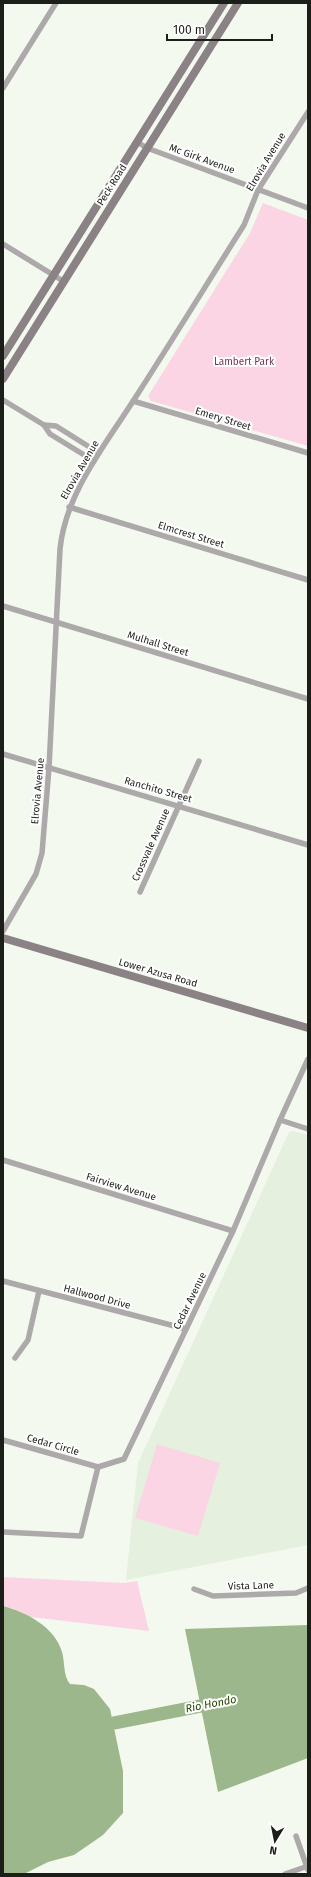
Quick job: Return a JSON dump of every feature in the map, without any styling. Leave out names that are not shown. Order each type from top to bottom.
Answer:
[{"type":"main road","name":"Peck Road","points":[[3,356],[224,3]]},
{"type":"main road","name":"Peck Road","points":[[3,379],[238,3]]},
{"type":"main road","name":"Lower Azusa Road","points":[[3,938],[308,1028]]},
{"type":"street","points":[[3,88],[56,3]]},
{"type":"street","name":"Elrovia Avenue","points":[[3,931],[36,874],[42,853],[49,768],[62,529],[69,507],[94,461],[100,454],[244,225],[258,190],[308,112]]},
{"type":"street","name":"Mc Girk Avenue","points":[[137,142],[147,148],[308,208]]},
{"type":"street","points":[[3,244],[63,282]]},
{"type":"street","points":[[3,400],[44,425],[50,434],[94,461]]},
{"type":"street","name":"Emery Street","points":[[133,401],[308,453]]},
{"type":"street","points":[[44,425],[56,426],[100,454]]},
{"type":"street","name":"Elmcrest Street","points":[[69,507],[308,580]]},
{"type":"street","name":"Mulhall Street","points":[[3,606],[308,699]]},
{"type":"street","name":"Ranchito Street","points":[[3,754],[308,845]]},
{"type":"street","name":"Crossvale Avenue","points":[[140,892],[199,761]]},
{"type":"street","name":"Cedar Avenue","points":[[98,1467],[124,1459],[233,1231],[280,1120],[308,1059]]},
{"type":"street","points":[[280,1120],[308,1129]]},
{"type":"street","name":"Fairview Avenue","points":[[3,1160],[233,1231]]},
{"type":"street","name":"Hallwood Drive","points":[[3,1281],[186,1329]]},
{"type":"street","points":[[15,1358],[28,1340],[39,1291]]},
{"type":"street","name":"Cedar Circle","points":[[3,1440],[98,1467]]},
{"type":"street","points":[[3,1532],[81,1536],[98,1467]]},
{"type":"street","name":"Vista Lane","points":[[194,1589],[213,1596],[296,1593],[308,1588]]},
{"type":"street","points":[[285,1874],[308,1868],[296,1836]]},
{"type":"shaded area","points":[[293,1131],[308,1135],[308,1545],[126,1580],[138,1463],[289,1132]]},
{"type":"green space","name":"Lambert Park","points":[[263,203],[308,220],[308,446],[151,401],[148,396],[250,233]]},
{"type":"green space","points":[[157,1444],[220,1463],[198,1536],[135,1518]]},
{"type":"green space","points":[[3,1577],[124,1583],[137,1581],[149,1631],[31,1617],[17,1610],[3,1606]]},
{"type":"water","points":[[3,1606],[21,1612],[46,1628],[53,1635],[62,1652],[66,1677],[70,1684],[84,1685],[94,1689],[110,1709],[123,1771],[123,1813],[103,1835],[74,1855],[48,1862],[24,1874],[3,1874]]},
{"type":"water","points":[[308,1625],[308,1758],[218,1792],[185,1629]]},
{"type":"waterway","name":"Rio Hondo","points":[[114,1723],[216,1703]]}]
